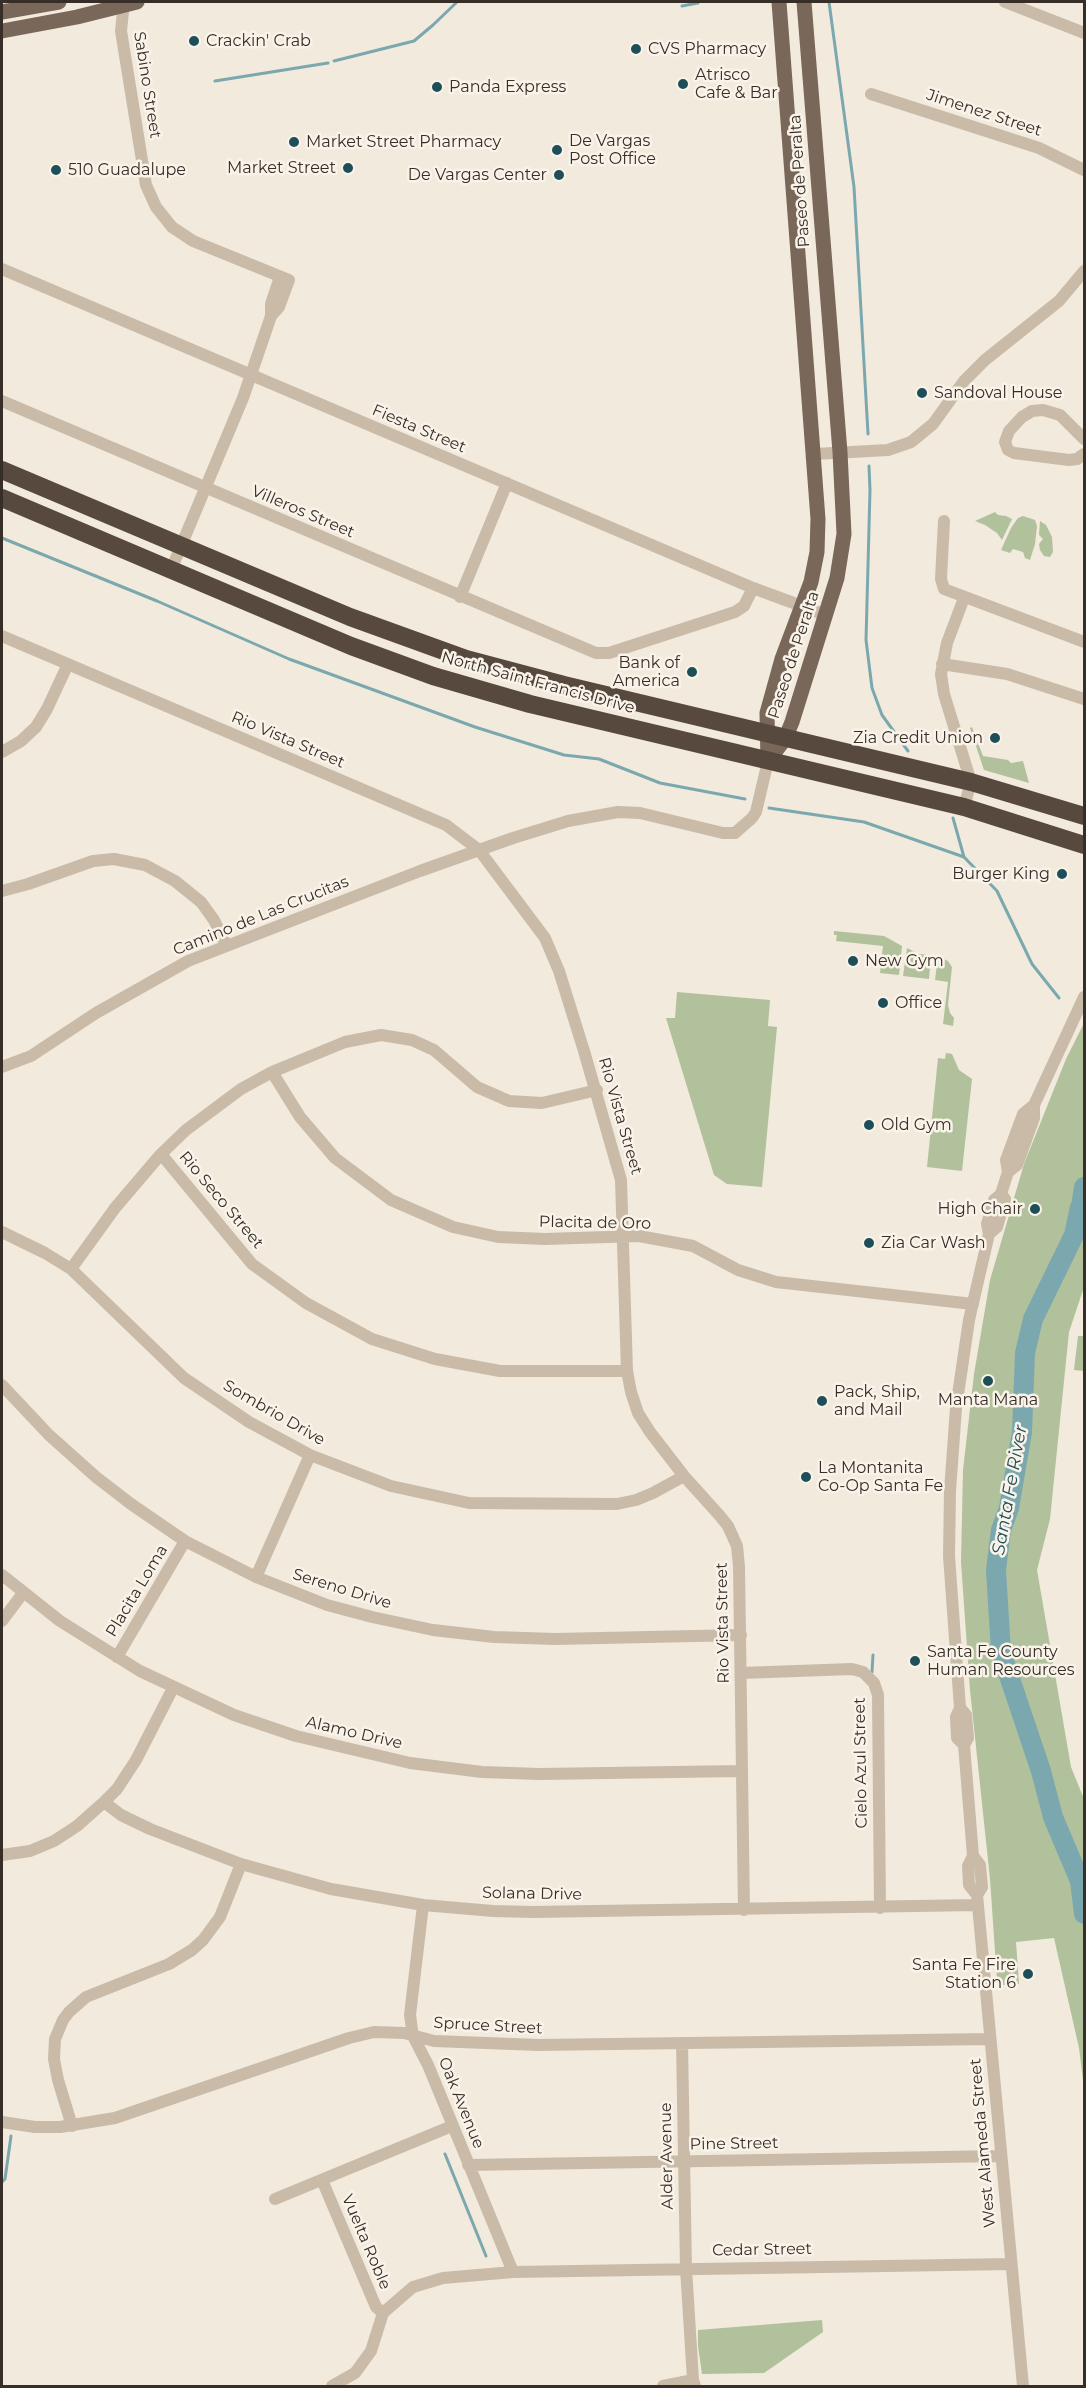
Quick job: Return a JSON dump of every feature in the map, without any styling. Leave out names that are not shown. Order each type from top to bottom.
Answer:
[{"type":"highway","name":"North Saint Francis Drive","points":[[2,470],[359,621],[466,659],[534,678],[971,782],[1084,816]]},
{"type":"highway","name":"North Saint Francis Drive","points":[[2,498],[351,646],[449,681],[766,768],[964,807],[1084,845]]},
{"type":"main road","points":[[2,12],[59,2]]},
{"type":"main road","name":"Paseo de Peralta","points":[[766,768],[767,713],[776,679],[811,582],[818,519],[779,2]]},
{"type":"main road","name":"Paseo de Peralta","points":[[766,768],[785,739],[840,564],[844,534],[840,452],[804,2]]},
{"type":"main road","points":[[2,31],[78,17],[128,3]]},
{"type":"street","points":[[1005,2],[1084,33]]},
{"type":"street","name":"Sabino Street","points":[[128,3],[122,31],[146,185],[156,207],[172,227],[193,242],[284,279],[271,304],[271,316],[251,375],[171,570]]},
{"type":"street","name":"Jimenez Street","points":[[871,94],[1039,148],[1084,170]]},
{"type":"street","name":"Fiesta Street","points":[[2,269],[753,588],[825,615]]},
{"type":"street","points":[[814,454],[888,450],[901,447],[921,435],[933,424],[964,381],[985,360],[1059,301],[1084,271]]},
{"type":"street","name":"Villeros Street","points":[[2,401],[204,489],[592,652],[609,653],[735,612],[744,606],[753,588]]},
{"type":"street","points":[[1084,439],[1060,415],[1043,410],[1032,411],[1022,417],[1008,431],[1005,442],[1008,450],[1014,453],[1069,460],[1077,459],[1084,454]]},
{"type":"street","points":[[460,597],[507,483]]},
{"type":"street","points":[[944,521],[942,584],[949,592],[1084,642]]},
{"type":"street","points":[[964,598],[947,643],[941,674],[944,694],[971,782],[964,807]]},
{"type":"street","name":"Rio Vista Street","points":[[2,636],[446,825],[479,850],[545,938],[559,971],[597,1090],[621,1180],[627,1371],[638,1413],[684,1476],[728,1526],[737,1546],[740,1567],[744,1910]]},
{"type":"street","points":[[2,752],[21,741],[36,727],[68,664]]},
{"type":"street","points":[[942,664],[1006,674],[1084,699]]},
{"type":"street","points":[[479,850],[568,821],[609,813],[640,813],[723,833],[735,833],[756,812],[766,768]]},
{"type":"street","name":"Camino de Las Crucitas","points":[[2,1067],[31,1056],[96,1012],[188,961],[479,850]]},
{"type":"street","points":[[2,891],[93,861],[114,859],[145,865],[166,875],[201,902],[214,920],[226,945]]},
{"type":"street","name":"West Alameda Street","points":[[1023,2386],[977,1900],[969,1885],[968,1866],[973,1856],[964,1745],[957,1738],[956,1717],[960,1708],[950,1575],[950,1502],[956,1408],[973,1304],[989,1234],[987,1224],[993,1203],[1001,1194],[1008,1172],[1006,1160],[1023,1114],[1034,1105],[1084,997]]},
{"type":"street","points":[[71,1269],[115,1208],[161,1154],[186,1130],[241,1089],[272,1072],[345,1042],[364,1037],[389,1035],[412,1040],[435,1050],[477,1087],[508,1101],[542,1103],[597,1090]]},
{"type":"street","name":"Placita de Oro","points":[[272,1072],[300,1117],[335,1158],[391,1200],[453,1227],[498,1237],[545,1239],[639,1236],[693,1246],[738,1270],[776,1282],[973,1304]]},
{"type":"street","name":"Rio Seco Street","points":[[161,1154],[252,1264],[306,1303],[372,1339],[435,1359],[500,1371],[627,1371]]},
{"type":"street","name":"Sombrio Drive","points":[[2,1232],[45,1252],[71,1269],[184,1378],[249,1422],[310,1455],[391,1486],[469,1503],[555,1505],[627,1503],[653,1493],[684,1476]]},
{"type":"street","name":"Sereno Drive","points":[[2,1385],[49,1435],[96,1477],[185,1541],[256,1577],[327,1605],[372,1617],[464,1634],[555,1639],[741,1635]]},
{"type":"street","points":[[256,1577],[310,1455]]},
{"type":"street","name":"Placita Loma","points":[[117,1657],[185,1541]]},
{"type":"street","name":"Alamo Drive","points":[[2,1575],[60,1621],[117,1657],[173,1688],[234,1715],[281,1732],[426,1766],[519,1774],[742,1771]]},
{"type":"street","points":[[2,1621],[23,1593]]},
{"type":"street","name":"Cielo Azul Street","points":[[741,1673],[852,1669],[863,1672],[874,1683],[878,1695],[880,1908]]},
{"type":"street","points":[[2,1855],[30,1851],[54,1841],[104,1803],[117,1789],[136,1760],[173,1688]]},
{"type":"street","name":"Solana Drive","points":[[104,1803],[141,1825],[241,1864],[331,1889],[423,1905],[532,1912],[880,1908],[977,1900]]},
{"type":"street","points":[[72,2126],[54,2059],[55,2039],[63,2020],[86,1997],[106,1987],[157,1970],[192,1950],[208,1935],[220,1917],[241,1864]]},
{"type":"street","name":"Oak Avenue","points":[[423,1905],[410,2015],[413,2036],[428,2064],[513,2272]]},
{"type":"street","name":"Spruce Street","points":[[2,2122],[35,2127],[72,2126],[99,2122],[132,2114],[350,2038],[384,2031],[434,2041],[538,2045],[990,2039]]},
{"type":"street","name":"Alder Avenue","points":[[682,2043],[686,2268],[694,2383]]},
{"type":"street","name":"Vuelta Roble","points":[[275,2199],[452,2126]]},
{"type":"street","name":"Pine Street","points":[[468,2165],[1001,2156]]},
{"type":"street","name":"Vuelta Roble","points":[[322,2180],[376,2307],[383,2313]]},
{"type":"street","name":"Cedar Street","points":[[383,2313],[413,2287],[443,2278],[513,2272],[1011,2264]]},
{"type":"street","points":[[332,2386],[355,2373],[371,2351],[383,2313]]},
{"type":"street","points":[[663,2386],[694,2383]]},
{"type":"green space","points":[[995,512],[1012,519],[1002,540],[997,533],[975,521]]},
{"type":"green space","points":[[1023,516],[1035,520],[1037,526],[1030,560],[1025,558],[1023,552],[1013,549],[1010,553],[1001,550],[1011,528],[1018,518]]},
{"type":"green space","points":[[1040,521],[1046,525],[1052,537],[1053,552],[1050,557],[1044,556],[1040,550],[1039,544],[1043,539],[1039,535]]},
{"type":"green space","points":[[972,727],[983,756],[1008,760],[1011,763],[1023,761],[1029,783],[984,770],[970,728]]},
{"type":"green space","points":[[834,931],[884,936],[902,946],[899,975],[880,973],[883,946],[836,941],[837,935],[834,935]]},
{"type":"green space","points":[[907,948],[919,954],[931,955],[929,979],[903,976]]},
{"type":"green space","points":[[938,956],[948,961],[952,967],[948,1005],[954,1018],[953,1026],[943,1024],[948,982],[935,980]]},
{"type":"green space","points":[[677,992],[770,1000],[768,1026],[777,1027],[762,1187],[727,1184],[714,1175],[666,1018],[675,1018]]},
{"type":"green space","points":[[1084,1023],[1084,1287],[1069,1332],[1050,1519],[1037,1570],[1071,1767],[1084,1799],[1084,2088],[1079,2048],[1054,1938],[1016,1942],[1019,1984],[1001,1985],[997,1980],[990,1879],[970,1690],[961,1562],[963,1470],[974,1374],[990,1280],[1024,1164],[1066,1059]]},
{"type":"green space","points":[[946,1053],[952,1054],[959,1070],[972,1079],[962,1171],[927,1167],[938,1058],[945,1059]]},
{"type":"green space","points":[[1078,1336],[1084,1336],[1084,1371],[1074,1370]]},
{"type":"green space","points":[[822,2320],[823,2332],[764,2373],[702,2374],[698,2330]]},
{"type":"waterway","points":[[334,61],[414,41],[457,2]]},
{"type":"waterway","points":[[829,2],[854,187],[868,434]]},
{"type":"waterway","points":[[682,6],[698,3]]},
{"type":"waterway","points":[[215,81],[328,63]]},
{"type":"waterway","points":[[869,466],[866,640],[872,688],[882,715],[908,751]]},
{"type":"waterway","points":[[2,538],[157,601],[289,659],[475,727],[564,755],[599,759],[660,783],[745,799]]},
{"type":"waterway","points":[[769,808],[864,822],[964,857],[997,891],[1032,964],[1059,998]]},
{"type":"waterway","points":[[953,818],[964,857]]},
{"type":"waterway","name":"Santa Fe River","points":[[1082,1200],[1084,1187]]},
{"type":"waterway","name":"Santa Fe River","points":[[1080,1207],[1074,1235],[1033,1319],[1025,1353],[1022,1432],[1009,1508],[1001,1530],[996,1570],[1001,1652],[1041,1771],[1053,1817],[1080,1881],[1084,1914]]},
{"type":"waterway","points":[[872,1672],[873,1655]]},
{"type":"waterway","points":[[2,2182],[5,2179],[11,2136]]},
{"type":"waterway","points":[[445,2154],[486,2256]]},
{"type":"place","name":"Crackin' Crab","points":[[194,41]]},
{"type":"place","name":"CVS Pharmacy","points":[[636,49]]},
{"type":"place","name":"Atrisco Cafe & Bar","points":[[683,84]]},
{"type":"place","name":"Panda Express","points":[[437,87]]},
{"type":"place","name":"Market Street Pharmacy","points":[[294,142]]},
{"type":"place","name":"De Vargas Post Office","points":[[557,150]]},
{"type":"place","name":"Market Street","points":[[348,168]]},
{"type":"place","name":"510 Guadalupe","points":[[56,170]]},
{"type":"place","name":"De Vargas Center","points":[[559,175]]},
{"type":"place","name":"Sandoval House","points":[[922,393]]},
{"type":"place","name":"Bank of America","points":[[692,672]]},
{"type":"place","name":"Zia Credit Union","points":[[995,738]]},
{"type":"place","name":"Burger King","points":[[1062,874]]},
{"type":"place","name":"New Gym","points":[[853,961]]},
{"type":"place","name":"Office","points":[[883,1003]]},
{"type":"place","name":"Old Gym","points":[[869,1125]]},
{"type":"place","name":"High Chair","points":[[1035,1209]]},
{"type":"place","name":"Zia Car Wash","points":[[869,1243]]},
{"type":"place","name":"Manta Mana","points":[[988,1381]]},
{"type":"place","name":"Pack, Ship, and Mail","points":[[822,1401]]},
{"type":"place","name":"La Montanita Co-Op Santa Fe","points":[[806,1477]]},
{"type":"place","name":"Santa Fe County Human Resources","points":[[915,1661]]},
{"type":"place","name":"Santa Fe Fire Station 6","points":[[1028,1974]]}]
